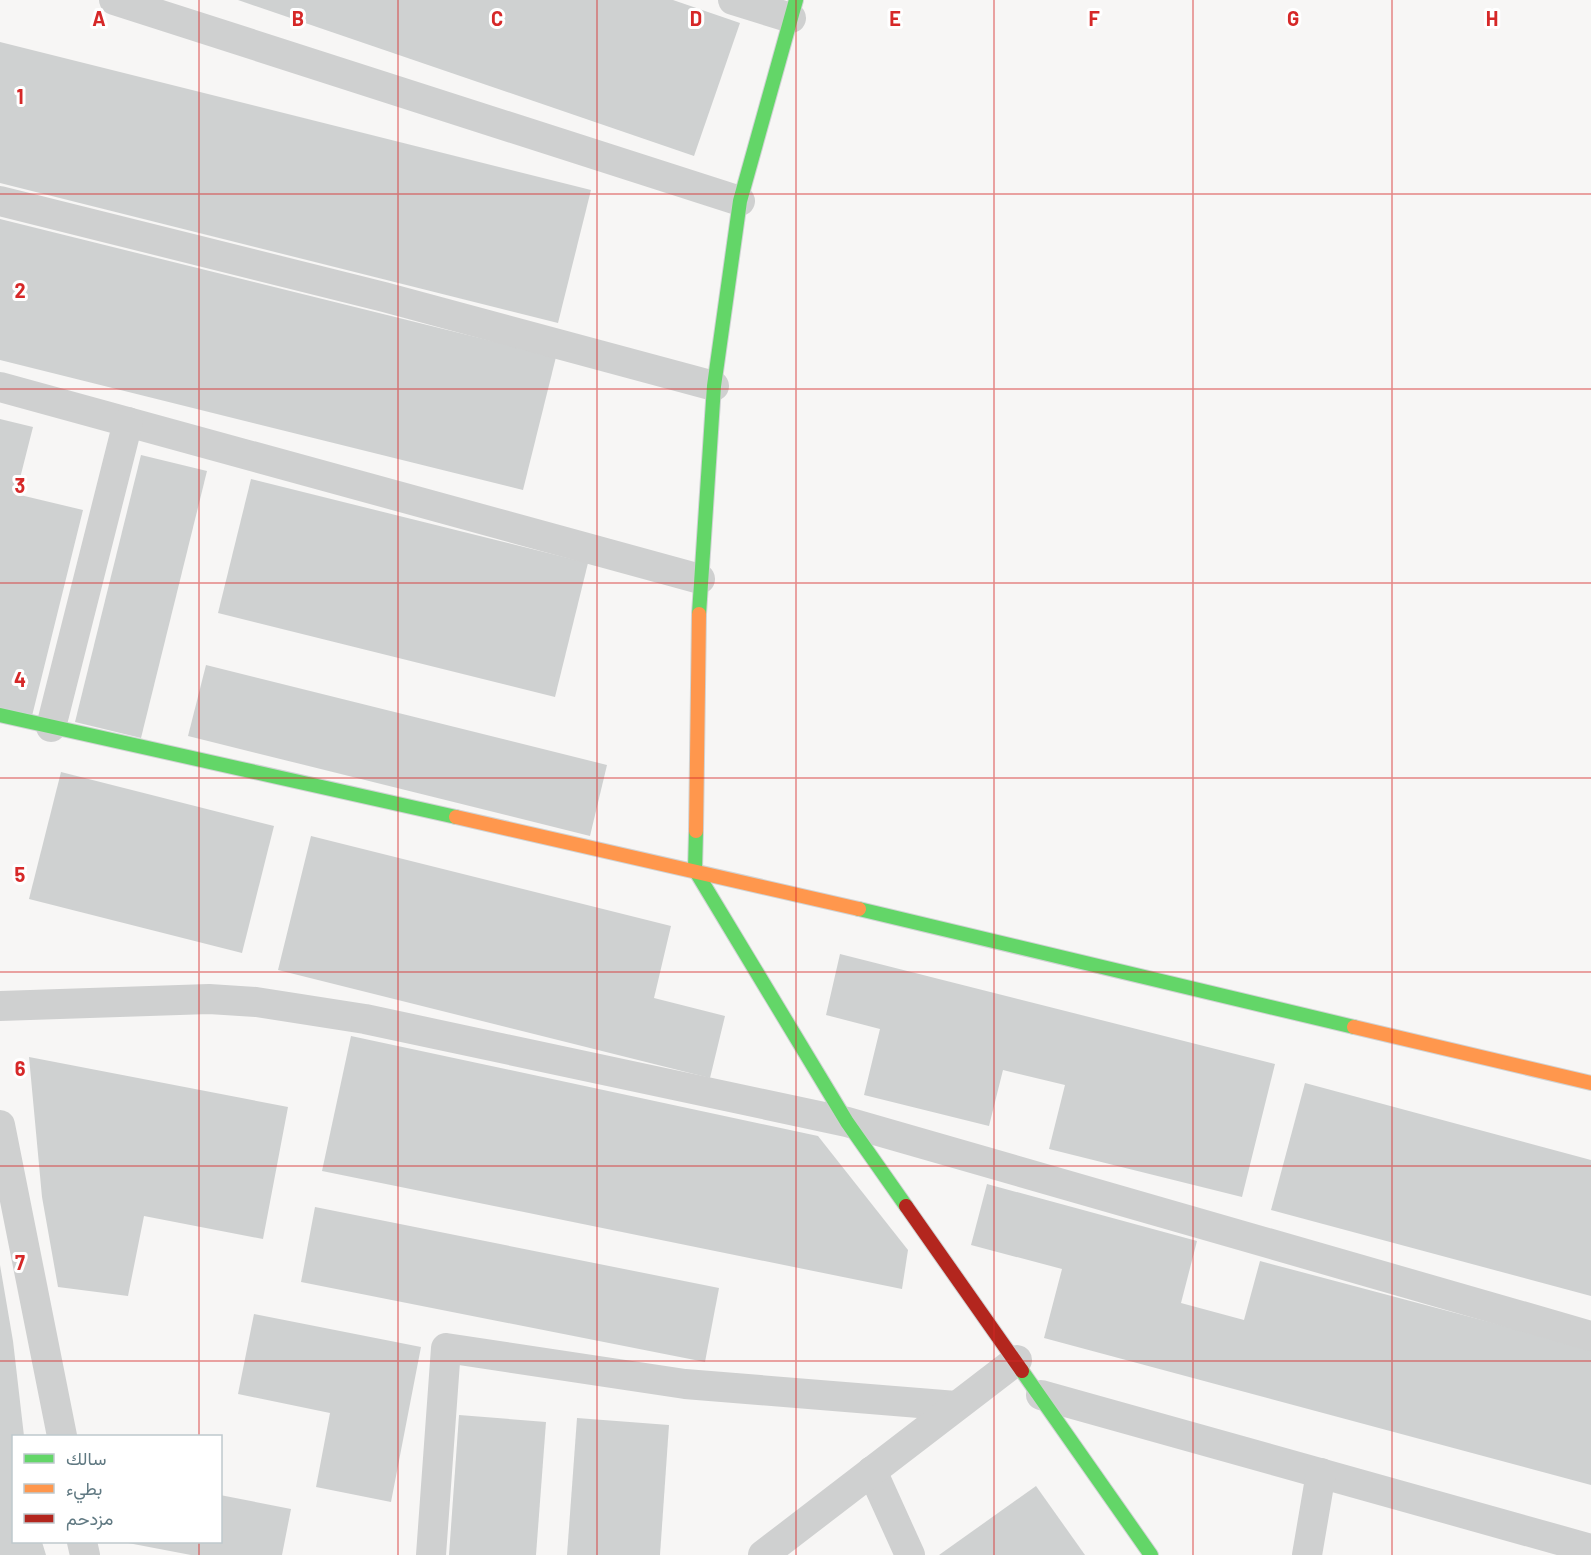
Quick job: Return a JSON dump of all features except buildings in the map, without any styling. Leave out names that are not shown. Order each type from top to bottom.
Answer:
[{"type":"street","points":[[114,0],[740,201]]},
{"type":"street","points":[[733,0],[794,9],[740,201],[714,386],[700,579],[695,870],[847,1122],[1017,1360],[1151,1555]]},
{"type":"street","points":[[0,201],[384,297],[714,386]]},
{"type":"street","points":[[0,387],[700,579]]},
{"type":"street","points":[[51,727],[128,422]]},
{"type":"street","points":[[0,715],[695,870],[1591,1083]]},
{"type":"street","points":[[0,1006],[209,999],[256,1002],[365,1019],[847,1122],[1591,1335]]},
{"type":"street","points":[[0,1125],[62,1435]]},
{"type":"street","points":[[431,1555],[446,1348],[686,1384],[956,1406]]},
{"type":"street","points":[[763,1555],[1017,1360]]},
{"type":"street","points":[[1041,1395],[1591,1549]]},
{"type":"street","points":[[872,1471],[910,1555]]},
{"type":"street","points":[[1307,1555],[1321,1473]]},
{"type":"traffic: fast","points":[[699,614],[714,386],[740,201],[796,0]]},
{"type":"traffic: fast","points":[[0,715],[456,817]]},
{"type":"traffic: fast","points":[[696,831],[695,870],[847,1122],[906,1206]]},
{"type":"traffic: fast","points":[[859,909],[1354,1027]]},
{"type":"traffic: fast","points":[[1022,1371],[1151,1555]]},
{"type":"traffic: slow","points":[[696,831],[699,614]]},
{"type":"traffic: slow","points":[[456,817],[859,909]]},
{"type":"traffic: slow","points":[[1354,1027],[1591,1083]]},
{"type":"traffic: jam","points":[[906,1206],[1022,1371]]}]
